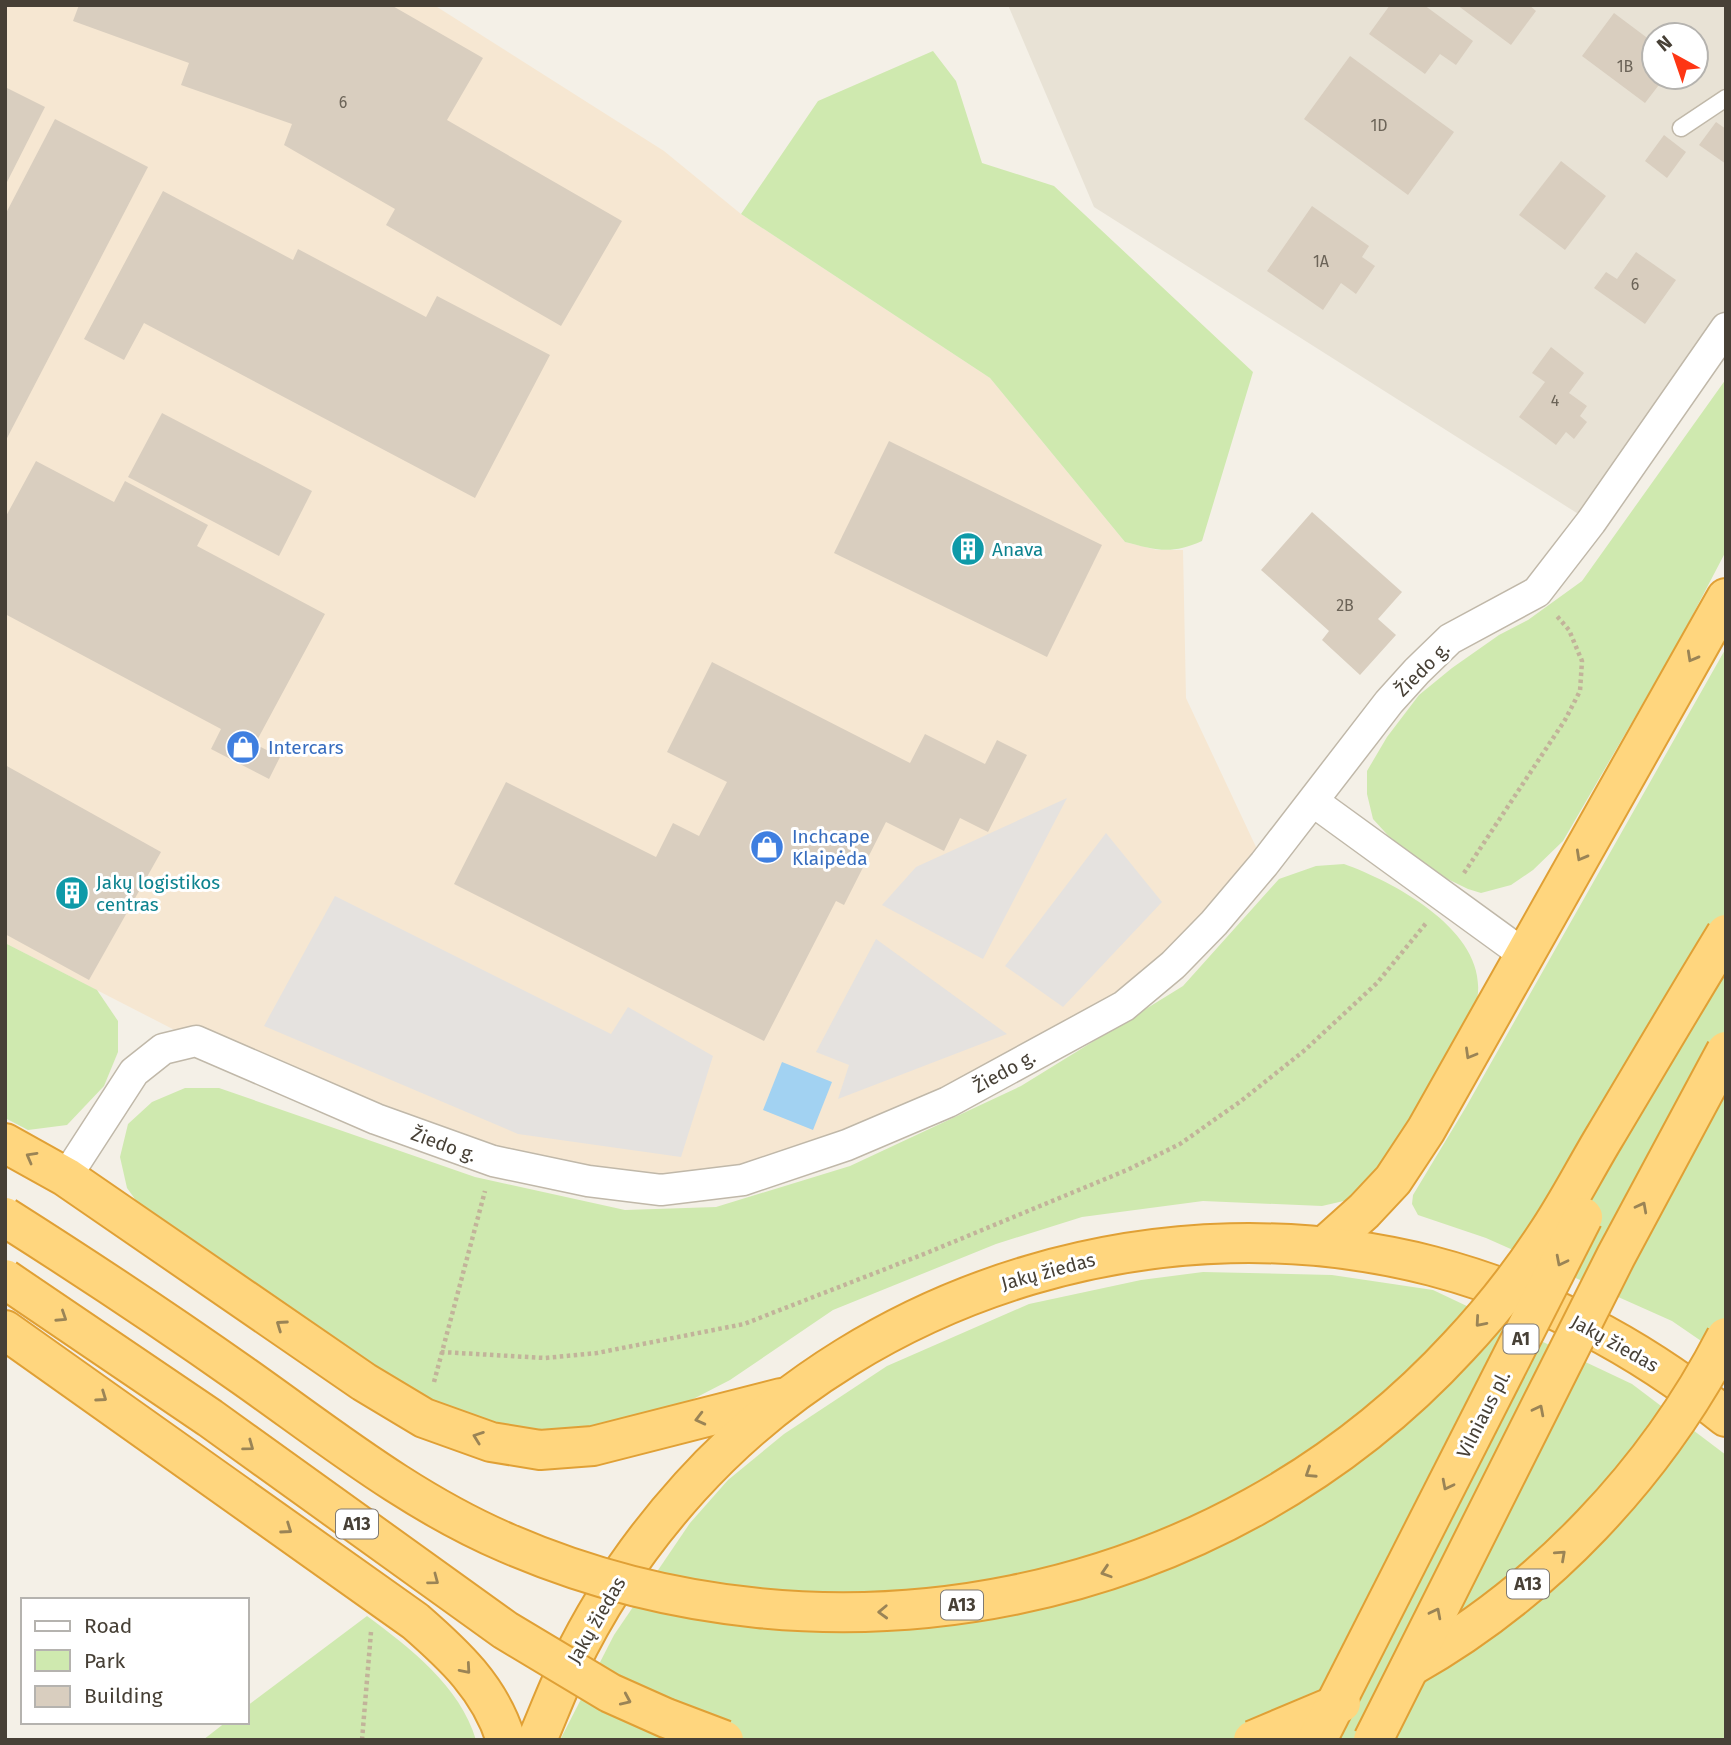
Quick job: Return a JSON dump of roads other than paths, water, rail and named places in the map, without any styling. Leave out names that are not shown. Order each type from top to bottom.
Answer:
[{"type":"highway","points":[[1325,1246],[1393,1180],[1426,1130],[1726,598]]},
{"type":"highway","name":"A13","points":[[5,1217],[147,1309],[398,1485],[449,1515],[528,1552],[619,1584],[739,1607],[860,1613],[921,1611],[980,1603],[1100,1574],[1158,1554],[1224,1523],[1266,1501],[1317,1468],[1367,1432],[1412,1393],[1458,1348],[1490,1311],[1548,1234],[1726,936]]},
{"type":"highway","name":"Vilniaus pl.","points":[[1317,1740],[1726,936]]},
{"type":"highway","name":"A1","points":[[1373,1740],[1616,1256],[1726,1051]]},
{"type":"highway","points":[[5,1143],[66,1177],[364,1381],[424,1418],[491,1442],[540,1450],[593,1446],[790,1396]]},
{"type":"highway","name":"Jakų žiedas","points":[[537,1740],[568,1667],[597,1613],[646,1540],[691,1486],[739,1438],[790,1396],[834,1365],[911,1321],[984,1289],[1033,1273],[1081,1260],[1156,1248],[1238,1242],[1325,1246],[1386,1255],[1430,1265],[1506,1289],[1587,1325],[1648,1359],[1726,1417]]},
{"type":"highway","name":"A13","points":[[5,1279],[210,1418],[505,1630],[610,1693],[724,1740]]},
{"type":"highway","name":"A13","points":[[5,1331],[415,1621],[451,1652],[470,1673],[492,1705],[506,1740]]},
{"type":"highway","name":"A13","points":[[1253,1740],[1320,1714],[1374,1688],[1477,1624],[1527,1585],[1572,1545],[1613,1501],[1651,1454],[1687,1404],[1726,1337]]},
{"type":"street","name":"Žiedo g.","points":[[66,1177],[134,1072],[163,1049],[196,1041],[376,1119],[493,1161],[588,1181],[661,1189],[743,1180],[847,1145],[948,1102],[1124,1006],[1173,965],[1214,923],[1314,802],[1389,702],[1417,671],[1451,639],[1537,592],[1591,522],[1726,328]]},
{"type":"street","points":[[1314,802],[1526,956]]},
{"type":"lane","points":[[1681,128],[1726,98]]},
{"type":"water","points":[[782,1062],[832,1082],[813,1130],[763,1110]]},
{"type":"place","name":"Anava","points":[[968,549]]},
{"type":"place","name":"Intercars","points":[[243,747]]},
{"type":"place","name":"Inchcape Klaipėda","points":[[767,847]]},
{"type":"place","name":"Jakų logistikos centras","points":[[72,893]]}]
